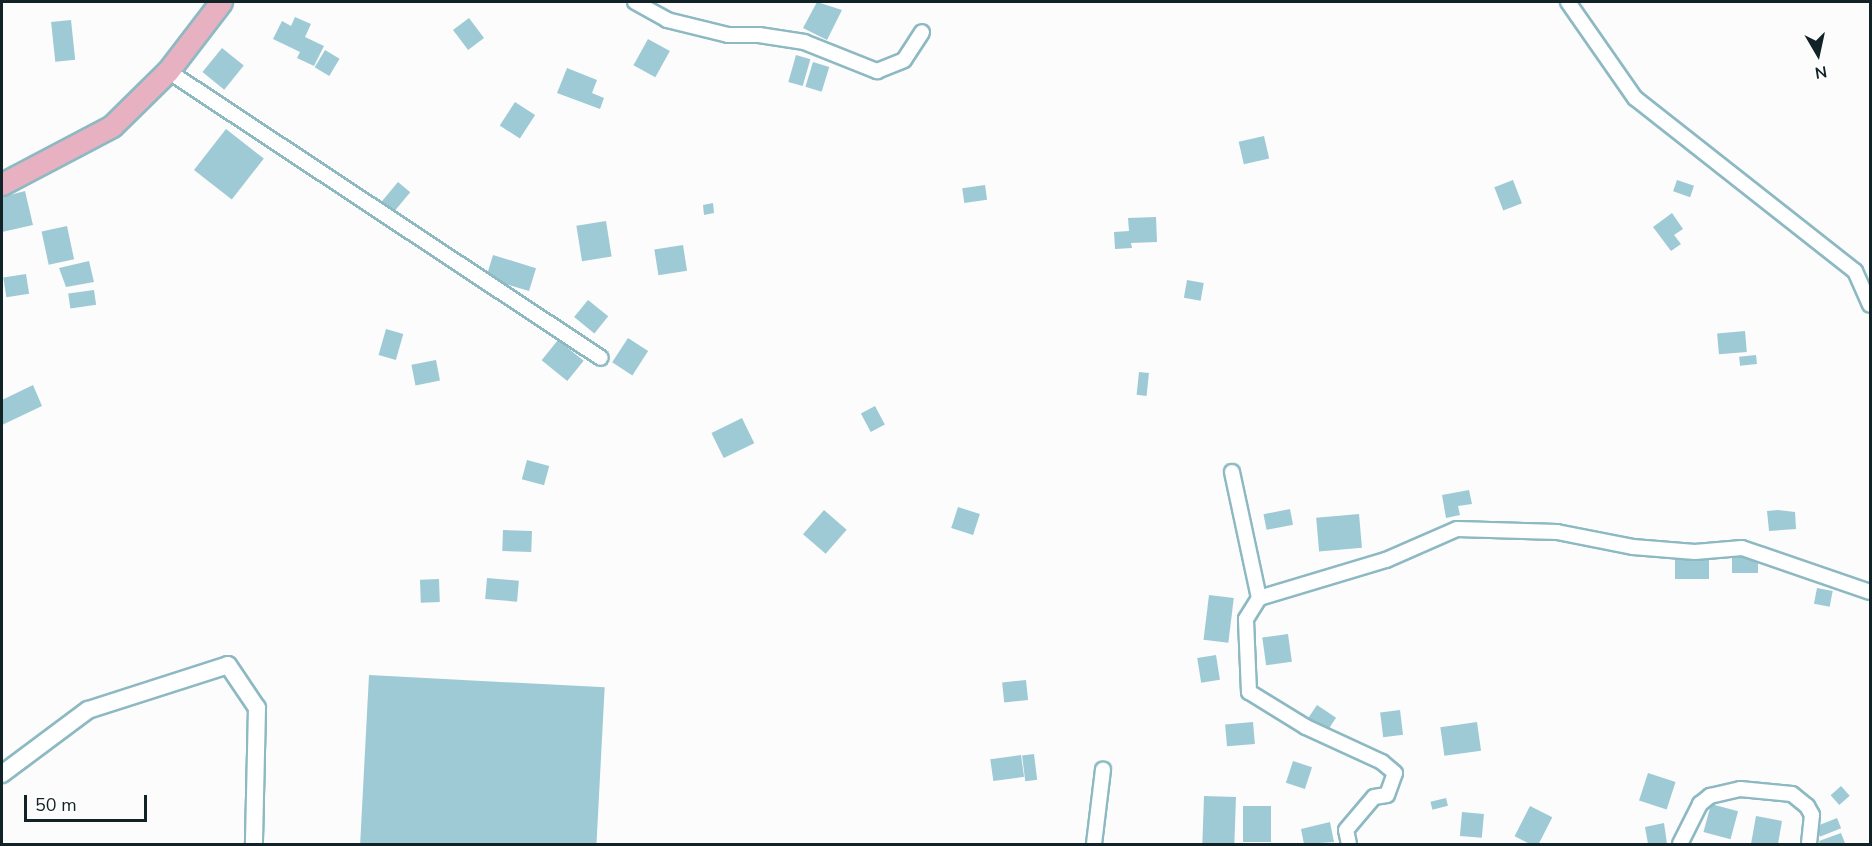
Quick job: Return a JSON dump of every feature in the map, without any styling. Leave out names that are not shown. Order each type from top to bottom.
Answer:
[{"type":"main road","points":[[2,184],[112,126],[168,71],[221,2]]},
{"type":"street","points":[[635,2],[667,20],[728,35],[759,35],[804,42],[877,71],[904,60],[922,32]]},
{"type":"street","points":[[1568,2],[1635,98],[1855,271],[1870,305]]},
{"type":"street","points":[[168,71],[601,358]]},
{"type":"street","points":[[1232,472],[1259,598]]},
{"type":"street","points":[[1348,844],[1346,830],[1374,797],[1387,795],[1395,773],[1382,762],[1306,727],[1249,692],[1246,619],[1259,598],[1386,560],[1457,529],[1557,532],[1633,547],[1695,552],[1742,548],[1870,592]]},
{"type":"street","points":[[2,774],[88,710],[228,665],[257,708],[254,844]]},
{"type":"street","points":[[1103,770],[1094,844],[1103,844]]},
{"type":"street","points":[[1680,844],[1700,804],[1710,796],[1740,789],[1792,794],[1807,806],[1812,815],[1809,844]]},
{"type":"building","points":[[817,2],[842,10],[827,40],[803,28]]},
{"type":"building","points":[[295,17],[311,24],[305,37],[324,46],[314,66],[297,58],[300,52],[273,39],[282,21],[291,26]]},
{"type":"building","points":[[469,18],[484,38],[468,50],[453,30]]},
{"type":"building","points":[[71,20],[75,60],[55,62],[51,22]]},
{"type":"building","points":[[648,39],[670,51],[655,77],[633,65]]},
{"type":"building","points":[[222,48],[244,66],[224,90],[202,72]]},
{"type":"building","points":[[325,50],[340,59],[329,76],[315,67]]},
{"type":"building","points":[[796,55],[810,59],[803,86],[788,82]]},
{"type":"building","points":[[813,62],[829,67],[822,92],[805,87]]},
{"type":"building","points":[[567,68],[597,80],[592,93],[604,98],[600,109],[557,93]]},
{"type":"building","points":[[515,102],[535,115],[520,139],[500,125]]},
{"type":"building","points":[[226,129],[264,159],[232,200],[194,170]]},
{"type":"building","points":[[1264,136],[1269,158],[1244,164],[1239,142]]},
{"type":"building","points":[[1513,180],[1522,203],[1503,211],[1494,187]]},
{"type":"building","points":[[1677,180],[1694,186],[1690,197],[1673,191]]},
{"type":"building","points":[[398,182],[410,192],[394,211],[382,201]]},
{"type":"building","points":[[985,185],[987,200],[964,203],[962,188]]},
{"type":"building","points":[[25,191],[33,225],[2,232],[2,197]]},
{"type":"building","points":[[713,203],[714,213],[704,215],[703,205]]},
{"type":"building","points":[[1672,213],[1683,229],[1674,235],[1681,244],[1671,251],[1653,227]]},
{"type":"building","points":[[1156,217],[1157,242],[1131,243],[1132,248],[1115,249],[1114,232],[1129,231],[1128,218]]},
{"type":"building","points":[[606,221],[612,257],[582,261],[576,226]]},
{"type":"building","points":[[67,226],[74,259],[49,265],[42,231]]},
{"type":"building","points":[[683,245],[687,271],[658,275],[654,250]]},
{"type":"building","points":[[493,255],[536,268],[529,291],[486,278]]},
{"type":"building","points":[[89,261],[94,282],[66,287],[59,268]]},
{"type":"building","points":[[26,274],[29,294],[6,297],[3,278]]},
{"type":"building","points":[[1187,280],[1204,283],[1201,301],[1184,298]]},
{"type":"building","points":[[94,290],[96,305],[70,308],[68,294]]},
{"type":"building","points":[[588,300],[608,316],[594,333],[574,317]]},
{"type":"building","points":[[386,329],[403,334],[396,360],[379,355]]},
{"type":"building","points":[[1745,331],[1747,352],[1719,354],[1717,333]]},
{"type":"building","points":[[628,338],[648,351],[632,375],[612,362]]},
{"type":"building","points":[[558,340],[584,361],[567,381],[542,360]]},
{"type":"building","points":[[1756,355],[1757,364],[1740,366],[1739,357]]},
{"type":"building","points":[[436,360],[440,381],[415,385],[411,365]]},
{"type":"building","points":[[1139,372],[1149,373],[1147,396],[1137,395]]},
{"type":"building","points":[[33,385],[42,406],[2,425],[2,400]]},
{"type":"building","points":[[875,406],[885,425],[871,432],[861,414]]},
{"type":"building","points":[[742,418],[754,443],[724,458],[711,433]]},
{"type":"building","points":[[527,460],[549,466],[544,485],[522,479]]},
{"type":"building","points":[[1469,490],[1472,504],[1458,506],[1460,515],[1446,518],[1442,495]]},
{"type":"building","points":[[958,507],[980,514],[973,535],[951,528]]},
{"type":"building","points":[[1290,509],[1293,525],[1267,530],[1263,514]]},
{"type":"building","points":[[824,510],[847,530],[826,554],[803,534]]},
{"type":"building","points":[[1767,511],[1795,512],[1796,529],[1769,531]]},
{"type":"building","points":[[1359,514],[1362,548],[1319,552],[1316,518]]},
{"type":"building","points":[[503,530],[532,531],[531,552],[502,551]]},
{"type":"building","points":[[1732,554],[1758,554],[1758,573],[1732,573]]},
{"type":"building","points":[[1675,558],[1709,558],[1709,579],[1675,579]]},
{"type":"building","points":[[487,578],[519,581],[517,602],[485,599]]},
{"type":"building","points":[[439,579],[440,602],[421,603],[420,580]]},
{"type":"building","points":[[1817,588],[1833,591],[1830,607],[1814,604]]},
{"type":"building","points":[[1209,595],[1234,598],[1228,643],[1204,640]]},
{"type":"building","points":[[1288,634],[1292,662],[1266,665],[1262,638]]},
{"type":"building","points":[[1216,655],[1220,680],[1201,683],[1197,658]]},
{"type":"building","points":[[369,675],[605,687],[596,844],[360,844]]},
{"type":"building","points":[[1026,680],[1028,700],[1004,702],[1002,683]]},
{"type":"building","points":[[1317,705],[1336,718],[1327,731],[1308,718]]},
{"type":"building","points":[[1400,710],[1403,735],[1383,737],[1380,712]]},
{"type":"building","points":[[1253,722],[1255,744],[1227,746],[1225,724]]},
{"type":"building","points":[[1477,722],[1481,751],[1444,756],[1440,727]]},
{"type":"building","points":[[1034,754],[1037,780],[1025,781],[1022,755]]},
{"type":"building","points":[[1021,755],[1024,777],[993,781],[990,759]]},
{"type":"building","points":[[1293,761],[1312,767],[1305,789],[1286,783]]},
{"type":"building","points":[[1648,773],[1676,782],[1667,810],[1639,801]]},
{"type":"building","points":[[1841,786],[1850,796],[1839,805],[1831,795]]},
{"type":"building","points":[[1204,796],[1236,797],[1234,844],[1202,844]]},
{"type":"building","points":[[1446,798],[1448,806],[1432,810],[1430,802]]},
{"type":"building","points":[[1711,804],[1738,811],[1731,839],[1703,832]]},
{"type":"building","points":[[1243,806],[1271,806],[1271,842],[1243,842]]},
{"type":"building","points":[[1530,806],[1552,817],[1539,844],[1530,844],[1515,836]]},
{"type":"building","points":[[1462,812],[1484,814],[1482,838],[1460,836]]},
{"type":"building","points":[[1756,816],[1782,821],[1778,844],[1751,844]]},
{"type":"building","points":[[1837,818],[1841,828],[1820,837],[1816,827]]},
{"type":"building","points":[[1330,822],[1334,842],[1304,844],[1301,829]]},
{"type":"building","points":[[1664,823],[1667,844],[1648,844],[1645,827]]},
{"type":"building","points":[[1841,833],[1845,843],[1820,844],[1819,841]]}]
